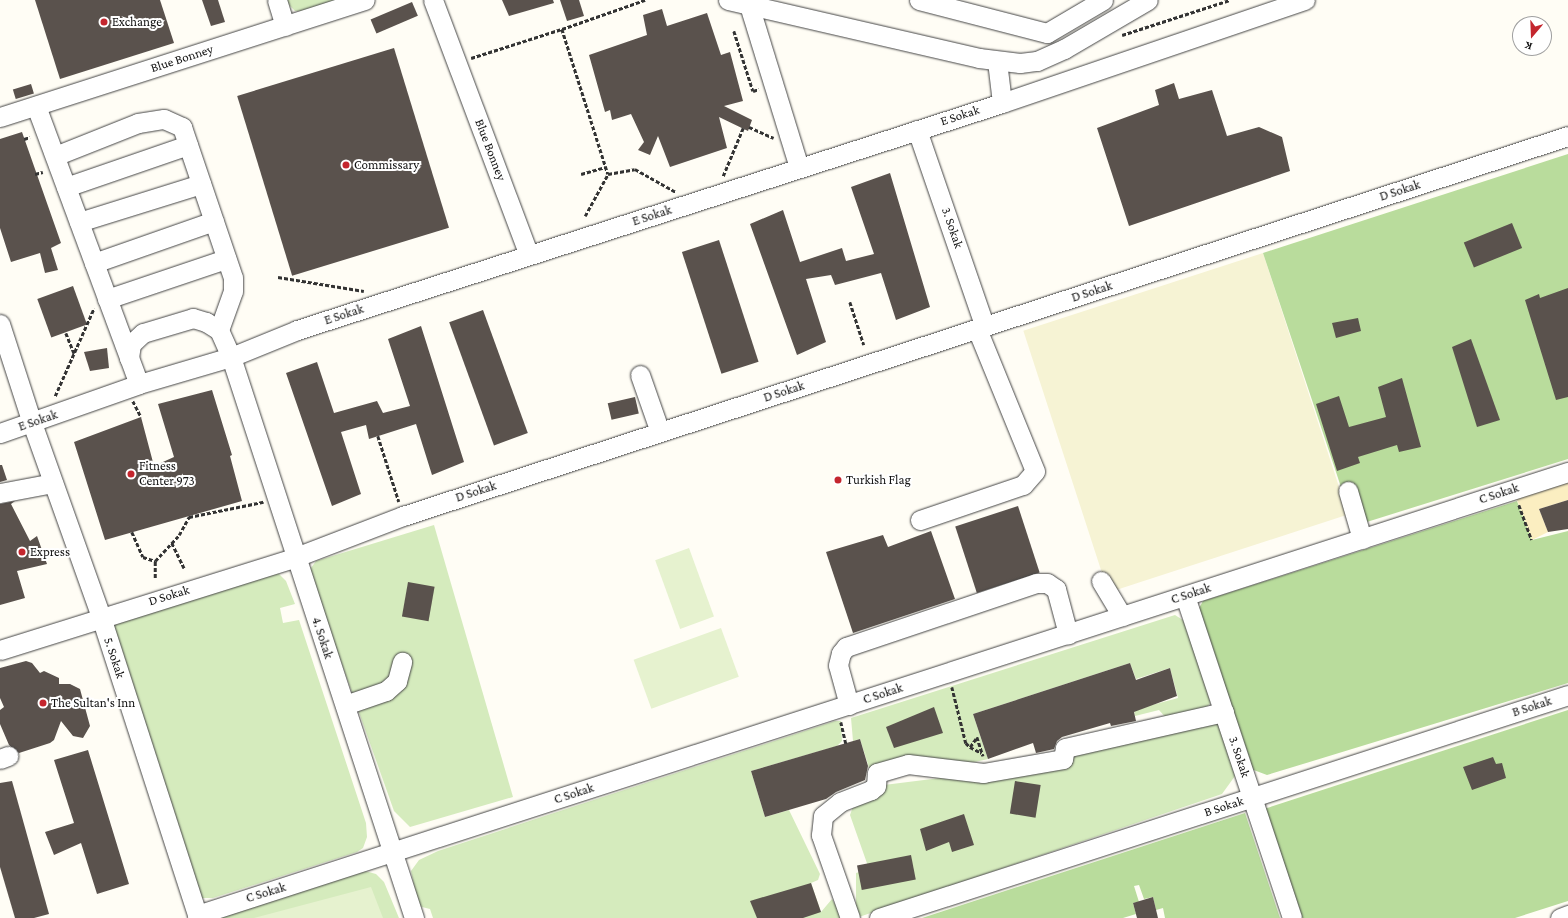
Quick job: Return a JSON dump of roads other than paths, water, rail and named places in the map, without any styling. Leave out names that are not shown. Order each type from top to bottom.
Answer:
[{"type":"street","points":[[277,0],[285,26]]},
{"type":"street","name":"Blue Bonney","points":[[0,117],[365,0]]},
{"type":"street","name":"Blue Bonney","points":[[433,0],[530,255]]},
{"type":"street","points":[[728,0],[997,61],[1037,61],[1064,49],[1148,0]]},
{"type":"street","points":[[919,0],[1047,33],[1103,0]]},
{"type":"street","name":"E Sokak","points":[[0,433],[38,421],[139,384],[231,357],[297,330],[1002,103],[1305,0]]},
{"type":"street","points":[[749,5],[799,168]]},
{"type":"street","points":[[997,61],[1002,103]]},
{"type":"street","points":[[36,106],[139,384]]},
{"type":"street","points":[[55,156],[138,123],[164,119],[182,127],[233,278],[233,291],[218,330],[206,322],[193,318],[143,333],[132,344],[129,358]]},
{"type":"street","name":"3. Sokak","points":[[917,130],[981,328],[1035,471],[1023,485],[920,520]]},
{"type":"street","name":"D Sokak","points":[[0,650],[101,617],[296,557],[404,516],[1568,136]]},
{"type":"street","points":[[66,187],[188,145]]},
{"type":"street","points":[[79,222],[201,184]]},
{"type":"street","points":[[94,263],[214,221]]},
{"type":"street","points":[[105,293],[226,259]]},
{"type":"street","name":"5. Sokak","points":[[0,324],[38,421],[53,483],[101,617],[197,916]]},
{"type":"street","name":"4. Sokak","points":[[218,330],[231,357],[414,918]]},
{"type":"street","points":[[640,375],[660,432]]},
{"type":"street","name":"C Sokak","points":[[197,916],[1568,472]]},
{"type":"street","points":[[0,493],[53,483]]},
{"type":"street","points":[[1348,491],[1362,538]]},
{"type":"street","points":[[1101,581],[1122,616]]},
{"type":"street","points":[[843,707],[838,665],[841,653],[846,647],[1036,583],[1047,583],[1056,589],[1068,634]]},
{"type":"street","name":"3. Sokak","points":[[1185,596],[1292,918]]},
{"type":"street","points":[[345,705],[386,691],[397,681],[402,662]]},
{"type":"street","name":"B Sokak","points":[[879,918],[1568,695]]},
{"type":"street","points":[[850,918],[821,835],[823,816],[840,802],[872,790],[876,786],[876,773],[908,764],[988,772],[1063,759],[1065,748],[1224,712]]},
{"type":"street","points":[[1560,918],[1568,915]]},
{"type":"place","name":"Exchange","points":[[104,22]]},
{"type":"place","name":"Commissary","points":[[346,165]]},
{"type":"place","name":"Fitness Center 973","points":[[131,474]]},
{"type":"place","name":"Turkish Flag","points":[[838,480]]},
{"type":"place","name":"Express","points":[[22,552]]},
{"type":"place","name":"The Sultan's Inn","points":[[43,703]]}]
